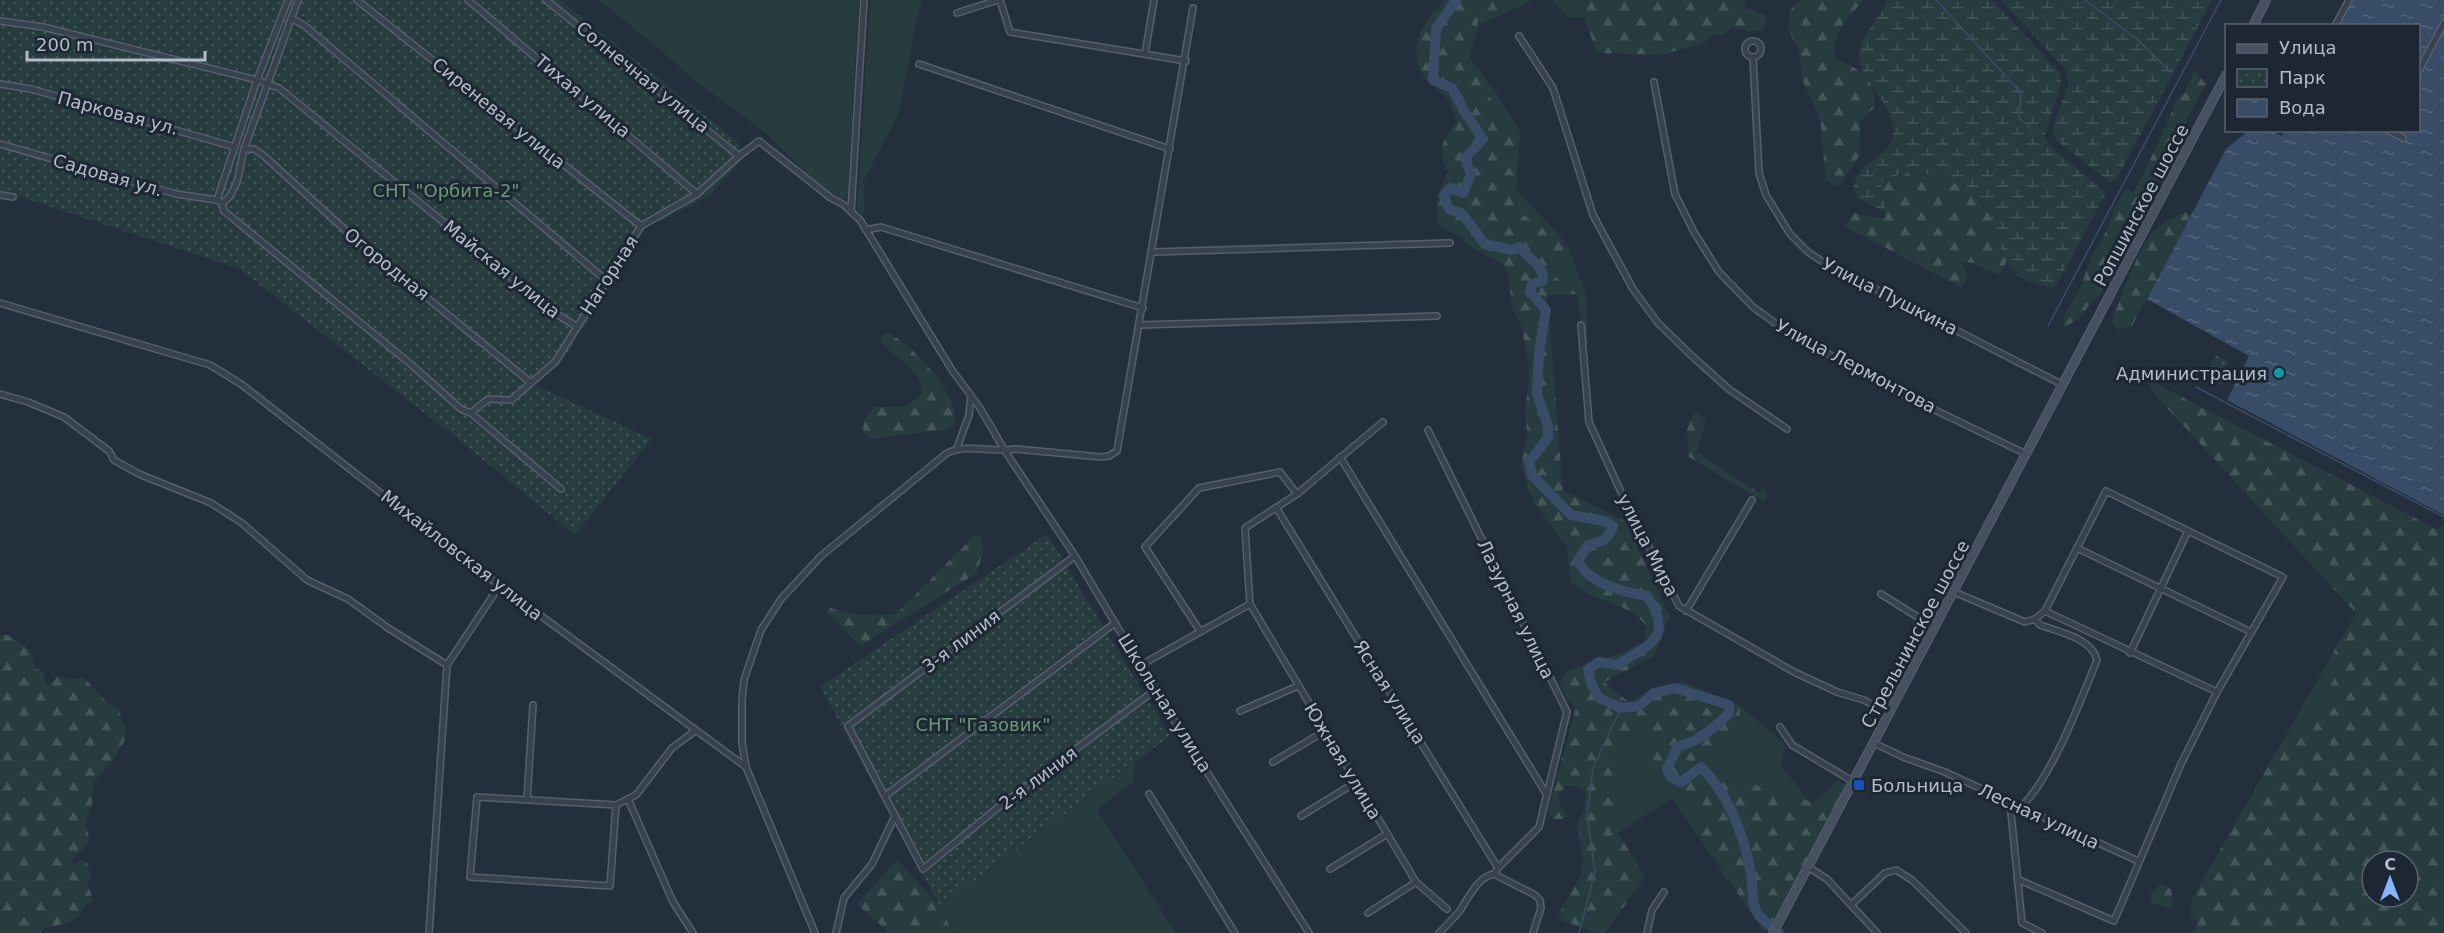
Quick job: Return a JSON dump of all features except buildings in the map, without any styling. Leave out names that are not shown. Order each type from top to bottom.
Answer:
[{"type":"main road","points":[[2254,24],[2266,0]]},
{"type":"main road","name":"Ропшинское шоссе","points":[[2082,348],[2225,77]]},
{"type":"main road","name":"Стрельнинское шоссе","points":[[1773,933],[2082,348]]},
{"type":"street","points":[[288,0],[257,80],[235,147],[220,202],[224,211],[413,366],[461,409],[471,413],[561,489]]},
{"type":"street","points":[[220,202],[230,196],[237,182],[244,149],[298,0]]},
{"type":"street","name":"Сиреневая улица","points":[[357,0],[641,226]]},
{"type":"street","name":"Тихая улица","points":[[468,0],[697,194]]},
{"type":"street","name":"Солнечная улица","points":[[546,0],[739,156]]},
{"type":"street","points":[[851,212],[864,0]]},
{"type":"street","points":[[957,13],[999,0],[1010,32],[1186,61]]},
{"type":"street","points":[[1145,54],[1155,0]]},
{"type":"street","points":[[2336,24],[2349,0]]},
{"type":"street","points":[[815,933],[746,767],[742,742],[744,680],[760,630],[781,599],[821,556],[947,453],[957,448],[1005,451],[1015,449],[1101,457],[1109,456],[1117,451],[1186,61],[1193,8]]},
{"type":"street","points":[[291,18],[305,26],[601,276],[608,279]]},
{"type":"street","name":"Майская улица","points":[[0,21],[44,27],[269,83],[279,88],[555,313],[576,326]]},
{"type":"street","points":[[2420,68],[2444,23]]},
{"type":"street","points":[[1519,36],[1553,88],[1593,215],[1633,289],[1658,323],[1694,358],[1730,390],[1787,429]]},
{"type":"street","name":"Улица Пушкина","points":[[1753,57],[1759,173],[1766,195],[1790,234],[1808,252],[1823,262],[2063,385]]},
{"type":"street","points":[[920,64],[1170,149]]},
{"type":"street","name":"Улица Лермонтова","points":[[1654,82],[1675,194],[1694,232],[1719,272],[1753,307],[1786,331],[1904,395],[2026,454]]},
{"type":"street","name":"Парковая ул.","points":[[0,84],[31,89],[235,147]]},
{"type":"street","points":[[2392,132],[2403,138]]},
{"type":"street","name":"Нагорная","points":[[471,413],[488,399],[511,400],[555,362],[641,226],[697,194],[759,141]]},
{"type":"street","name":"Школьная улица","points":[[759,141],[831,198],[844,205],[866,230],[952,370],[1074,556],[1155,690],[1309,933]]},
{"type":"street","name":"Садовая ул.","points":[[0,144],[176,194],[220,202]]},
{"type":"street","name":"Огородная","points":[[244,149],[254,149],[263,156],[354,238],[530,382]]},
{"type":"street","points":[[0,195],[13,197]]},
{"type":"street","points":[[866,230],[881,227],[1143,308]]},
{"type":"street","points":[[1153,252],[1450,243]]},
{"type":"street","name":"Михайловская улица","points":[[0,303],[210,365],[241,384],[500,585],[746,767]]},
{"type":"street","points":[[1140,325],[1437,316]]},
{"type":"street","name":"улица Мира","points":[[1581,325],[1589,422],[1621,492],[1679,606],[1794,672],[1837,692],[1864,700],[1889,714]]},
{"type":"street","points":[[0,394],[28,402],[64,417],[122,465],[210,504],[242,524],[306,580],[348,599],[388,628],[447,664]]},
{"type":"street","points":[[957,448],[969,415],[971,396]]},
{"type":"street","points":[[1141,665],[1250,604],[1245,528],[1297,494],[1383,423]]},
{"type":"street","name":"Лазурная улица","points":[[1428,430],[1567,712],[1539,827],[1498,868]]},
{"type":"street","points":[[1340,457],[1547,795]]},
{"type":"street","points":[[1200,631],[1145,547],[1199,489],[1280,472],[1297,494]]},
{"type":"street","points":[[1954,592],[2025,622],[2036,619],[2045,611],[2106,491],[2283,577],[2217,692],[2181,764],[2114,921],[2018,879]]},
{"type":"street","points":[[1686,611],[1752,500]]},
{"type":"street","name":"Ясная улица","points":[[1277,509],[1498,868]]},
{"type":"street","points":[[2130,653],[2188,531]]},
{"type":"street","points":[[2077,548],[2251,632]]},
{"type":"street","name":"3-я линия","points":[[885,796],[848,726],[1074,556]]},
{"type":"street","points":[[429,933],[447,664],[500,585]]},
{"type":"street","points":[[1881,594],[1935,628]]},
{"type":"street","name":"Южная улица","points":[[1250,604],[1416,882],[1447,909]]},
{"type":"street","points":[[2045,611],[2217,692]]},
{"type":"street","points":[[2021,807],[2033,796],[2046,774],[2097,660],[2095,652],[2085,643],[2040,625],[2036,619]]},
{"type":"street","points":[[836,933],[844,898],[872,864],[895,816],[885,796],[1115,623]]},
{"type":"street","points":[[1240,711],[1299,686]]},
{"type":"street","name":"2-я линия","points":[[895,816],[923,868],[1001,805],[1155,690]]},
{"type":"street","points":[[527,800],[533,705]]},
{"type":"street","points":[[1779,727],[1792,746],[1854,782]]},
{"type":"street","points":[[616,805],[610,886],[470,877],[477,797],[616,805],[636,795],[672,748],[695,731]]},
{"type":"street","points":[[1273,762],[1325,731]]},
{"type":"street","name":"Лесная улица","points":[[1874,743],[1903,757],[1945,772],[2138,861]]},
{"type":"street","points":[[1301,816],[1356,782]]},
{"type":"street","points":[[1149,794],[1235,933]]},
{"type":"street","points":[[628,799],[673,902],[693,933]]},
{"type":"street","points":[[2010,803],[2022,923],[2042,933]]},
{"type":"street","points":[[1330,869],[1387,834]]},
{"type":"street","points":[[1808,867],[1827,879],[1877,933]]},
{"type":"street","points":[[1494,874],[1498,868]]},
{"type":"street","points":[[1852,904],[1885,873],[1896,870],[1912,880],[1966,933]]},
{"type":"street","points":[[1439,933],[1487,875],[1494,874],[1535,895],[1540,900],[1541,908],[1533,933]]},
{"type":"street","points":[[1368,912],[1416,882]]},
{"type":"street","points":[[1647,933],[1652,910],[1664,892]]},
{"type":"green space","name":"СНТ \"Орбита-2\"","points":[[0,0],[560,0],[737,141],[745,156],[709,196],[645,228],[560,364],[535,385],[652,439],[575,535],[449,432],[240,269],[18,196],[0,193]]},
{"type":"green space","points":[[599,0],[859,0],[847,198],[841,199],[814,180],[763,131],[692,78]]},
{"type":"green space","points":[[870,0],[923,0],[916,21],[899,114],[864,180],[864,215],[857,211]]},
{"type":"green space","points":[[1445,0],[1513,0],[1494,14],[1478,21],[1475,34],[1462,55],[1511,130],[1520,132],[1516,189],[1518,211],[1555,236],[1571,253],[1567,257],[1560,255],[1552,269],[1556,277],[1577,294],[1547,295],[1563,491],[1625,521],[1670,617],[1654,656],[1604,682],[1629,702],[1655,688],[1683,682],[1739,705],[1741,723],[1726,738],[1710,746],[1706,756],[1715,770],[1739,780],[1809,801],[1812,805],[1838,780],[1845,786],[1779,913],[1764,932],[1694,830],[1700,812],[1695,798],[1672,786],[1655,766],[1652,758],[1651,729],[1626,736],[1620,747],[1615,771],[1620,807],[1613,813],[1609,823],[1614,832],[1618,833],[1645,877],[1622,909],[1603,896],[1595,918],[1596,933],[1564,921],[1558,915],[1580,877],[1583,861],[1577,823],[1584,810],[1586,792],[1575,786],[1566,786],[1558,795],[1560,806],[1567,816],[1563,819],[1554,819],[1548,812],[1576,707],[1567,699],[1559,681],[1567,671],[1613,656],[1644,642],[1647,627],[1628,610],[1590,595],[1571,582],[1567,548],[1534,502],[1521,468],[1527,432],[1525,413],[1530,372],[1522,328],[1512,307],[1508,273],[1502,263],[1474,249],[1460,237],[1438,225],[1437,197],[1448,172],[1442,151],[1444,140],[1456,122],[1448,100],[1421,72],[1417,49],[1424,25]]},
{"type":"green space","points":[[1513,0],[1533,0],[1479,25],[1469,57],[1498,95],[1520,132],[1511,130],[1462,55],[1475,34],[1478,21],[1494,14]]},
{"type":"green space","points":[[1551,0],[1586,2],[1584,17],[1569,18]]},
{"type":"green space","points":[[1587,0],[1745,0],[1746,8],[1764,15],[1767,20],[1763,30],[1750,32],[1732,27],[1721,35],[1712,35],[1704,43],[1662,55],[1597,53],[1584,17]]},
{"type":"green space","points":[[1802,0],[1863,0],[1846,20],[1838,34],[1835,41],[1835,59],[1865,75],[1872,87],[1875,107],[1860,121],[1860,155],[1838,187],[1826,180],[1820,120],[1802,79],[1799,52],[1788,29],[1790,12],[1795,3]]},
{"type":"green space","points":[[1888,0],[1992,0],[2060,73],[2061,83],[2044,137],[2050,146],[2106,193],[2055,288],[2030,282],[2014,272],[2004,257],[1989,211],[1974,195],[1952,182],[1941,177],[1918,173],[1894,177],[1881,183],[1885,207],[1882,211],[1858,198],[1853,187],[1858,174],[1888,147],[1893,137],[1893,125],[1889,113],[1868,80],[1859,59],[1862,42]]},
{"type":"green space","points":[[2001,0],[2212,0],[2116,180],[2110,182],[2056,140],[2052,130],[2069,82],[2065,69]]},
{"type":"green space","points":[[2194,71],[2206,84],[2169,153],[2166,169],[2100,293],[2077,320],[2064,327],[2063,319],[2080,288],[2093,254],[2108,228],[2113,211],[2126,189],[2133,192],[2140,180],[2180,95],[2185,93]]},
{"type":"green space","points":[[1908,173],[1952,181],[1965,188],[1980,202],[1994,222],[2004,244],[2006,263],[1999,275],[1973,263],[1962,262],[1966,281],[1962,288],[1844,226],[1854,213],[1885,218],[1881,183]]},
{"type":"green space","points":[[1516,189],[1568,245],[1518,211]]},
{"type":"green space","points":[[2186,212],[2190,216],[2132,326],[2117,330],[2112,321],[2139,254],[2155,231]]},
{"type":"green space","points":[[1571,253],[1586,295],[1588,343],[1585,345],[1577,294],[1556,277],[1552,269],[1560,255],[1567,257]]},
{"type":"green space","points":[[887,333],[919,357],[940,382],[954,406],[955,418],[949,429],[870,439],[863,431],[864,420],[874,407],[906,405],[923,391],[914,373],[879,338]]},
{"type":"green space","points":[[2216,355],[2228,361],[2221,374],[2227,377],[2222,385],[2205,376]]},
{"type":"green space","points":[[2151,381],[2436,529],[2444,525],[2444,933],[2191,933],[2199,922],[2190,916],[2192,899],[2281,744],[2294,741],[2304,735],[2345,658],[2333,653],[2356,613],[2156,396],[2148,383]]},
{"type":"green space","points":[[1695,412],[1706,420],[1697,452],[1759,493],[1763,489],[1767,495],[1765,502],[1689,457],[1687,429]]},
{"type":"green space","name":"СНТ \"Газовик\"","points":[[1047,534],[1170,736],[940,906],[820,687]]},
{"type":"green space","points":[[974,536],[981,536],[983,550],[977,573],[860,646],[827,612],[830,608],[859,615],[896,614]]},
{"type":"green space","points":[[5,634],[21,643],[29,651],[35,668],[44,673],[48,686],[58,676],[71,680],[82,677],[108,703],[119,709],[122,722],[126,727],[125,740],[113,760],[93,783],[92,805],[85,825],[88,842],[71,862],[74,864],[81,860],[87,862],[91,879],[87,882],[93,900],[84,907],[80,916],[67,923],[44,928],[41,933],[0,933],[0,636]]},
{"type":"green space","points":[[2333,653],[2346,658],[2304,735],[2294,741],[2281,744]]},
{"type":"green space","points":[[1739,705],[1785,744],[1781,765],[1809,801],[1739,780],[1715,770],[1706,756],[1710,746],[1726,738],[1741,723]]},
{"type":"green space","points":[[1652,729],[1651,748],[1676,790],[1695,798],[1700,812],[1694,830],[1672,798],[1618,833],[1614,832],[1609,823],[1618,790],[1613,777],[1615,755],[1626,736]]},
{"type":"green space","points":[[1135,762],[1133,782],[1097,810],[1176,933],[953,933],[940,906]]},
{"type":"green space","points":[[897,860],[940,906],[953,933],[885,933],[886,930],[857,904]]},
{"type":"green space","points":[[2160,884],[2171,889],[2173,903],[2171,909],[2152,903],[2150,895]]},
{"type":"green space","points":[[1603,896],[1622,909],[1605,933],[1596,933],[1595,918]]},
{"type":"water","points":[[2353,0],[2444,0],[2444,515],[2227,400],[2249,356],[2147,299],[2226,149],[2247,132],[2272,132],[2282,136],[2284,132],[2420,132],[2420,24],[2341,24]]},
{"type":"waterway","points":[[1456,0],[1436,29],[1433,80],[1452,88],[1483,139],[1465,158],[1471,174],[1463,193],[1450,188],[1444,195],[1449,209],[1462,214],[1485,244],[1512,250],[1520,247],[1539,266],[1543,275],[1543,281],[1532,284],[1530,292],[1546,310],[1539,352],[1537,394],[1548,426],[1548,438],[1529,462],[1532,475],[1571,515],[1605,521],[1613,526],[1604,540],[1588,545],[1578,561],[1583,569],[1598,581],[1608,586],[1647,596],[1659,622],[1659,631],[1655,638],[1640,651],[1617,665],[1599,662],[1588,669],[1591,683],[1599,698],[1621,708],[1639,706],[1654,693],[1675,688],[1729,705],[1729,713],[1712,729],[1691,742],[1678,746],[1667,769],[1671,777],[1681,782],[1701,767],[1720,790],[1740,831],[1758,914],[1779,933]]},
{"type":"waterway","points":[[1936,0],[2021,93],[2019,118],[2032,129]]},
{"type":"waterway","points":[[2085,0],[2138,40],[2171,73]]},
{"type":"waterway","points":[[2048,326],[2221,0]]},
{"type":"waterway","points":[[2196,387],[2444,517]]},
{"type":"waterway","points":[[1579,933],[1595,872],[1587,816],[1593,768],[1621,708]]},
{"type":"place","name":"Администрация","points":[[2279,373]]},
{"type":"place","name":"Больница","points":[[1859,785]]}]
